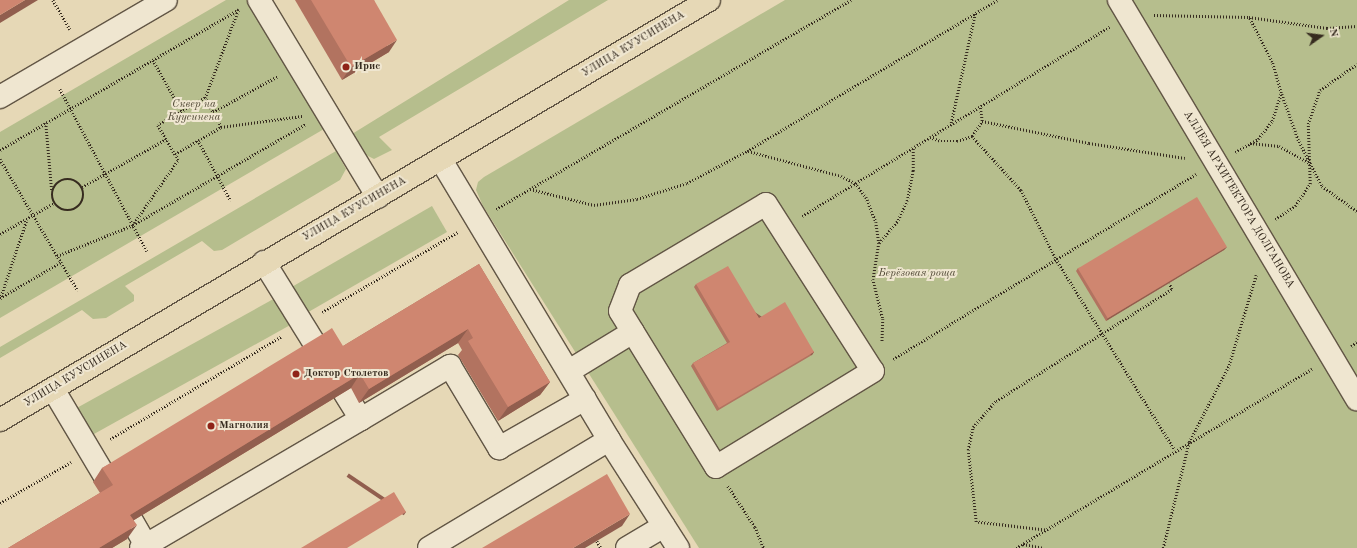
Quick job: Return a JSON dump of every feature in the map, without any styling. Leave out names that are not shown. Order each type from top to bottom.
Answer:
[{"type":"main road","name":"УЛИЦА КУУСИНЕНА","points":[[0,420],[264,262],[442,160],[709,0]]},
{"type":"street","points":[[0,97],[166,0]]},
{"type":"street","points":[[249,2],[378,197]]},
{"type":"street","name":"АЛЛЕЯ АРХИТЕКТОРА ДОЛГАНОВА","points":[[1124,7],[1357,400]]},
{"type":"street","points":[[442,160],[609,440],[678,548]]},
{"type":"street","points":[[766,204],[782,229],[878,368],[716,467],[620,311],[630,285],[766,204]]},
{"type":"street","points":[[264,262],[316,346]]},
{"type":"street","points":[[569,371],[633,332]]},
{"type":"street","points":[[132,522],[144,547],[450,366],[499,448],[585,399]]},
{"type":"street","points":[[53,389],[104,475]]},
{"type":"street","points":[[344,392],[361,419]]},
{"type":"street","points":[[429,548],[609,440]]},
{"type":"street","points":[[627,548],[664,526]]},
{"type":"path","points":[[53,0],[82,50]]},
{"type":"path","points":[[0,503],[851,0]]},
{"type":"path","points":[[530,189],[594,205],[637,199],[687,183],[747,151],[997,0]]},
{"type":"path","points":[[0,150],[154,60],[249,2]]},
{"type":"path","points":[[782,229],[980,106],[1124,7],[1249,17],[1327,28],[1357,26]]},
{"type":"path","points":[[239,9],[243,16]]},
{"type":"path","points":[[133,225],[178,160],[158,125],[205,98],[239,9]]},
{"type":"path","points":[[951,124],[975,14]]},
{"type":"path","points":[[1249,17],[1272,62],[1281,93],[1310,163],[1322,186],[1357,211]]},
{"type":"path","points":[[154,60],[182,111]]},
{"type":"path","points":[[1256,231],[1295,206],[1310,184],[1308,124],[1320,90],[1357,64]]},
{"type":"path","points":[[49,69],[147,251]]},
{"type":"path","points":[[274,69],[282,82]]},
{"type":"path","points":[[213,112],[278,76]]},
{"type":"path","points":[[878,368],[1216,162],[1258,139],[1272,121],[1281,93]]},
{"type":"path","points":[[205,98],[222,127]]},
{"type":"path","points":[[930,137],[941,141],[957,141],[972,136],[982,121],[980,106]]},
{"type":"path","points":[[57,256],[133,225],[307,124],[298,109]]},
{"type":"path","points":[[175,154],[222,127],[302,116]]},
{"type":"path","points":[[982,121],[1089,143],[1216,162]]},
{"type":"path","points":[[46,123],[52,194],[54,203],[61,210],[76,210],[84,197],[82,187],[75,180],[65,180],[56,184],[52,194]]},
{"type":"path","points":[[972,136],[1021,190],[1056,259],[1104,332],[1175,450]]},
{"type":"path","points":[[82,187],[166,139]]},
{"type":"path","points":[[198,140],[232,201]]},
{"type":"path","points":[[1250,143],[1279,146],[1310,163]]},
{"type":"path","points":[[879,243],[898,220],[906,201],[913,171],[913,148]]},
{"type":"path","points":[[747,151],[841,176],[855,183],[866,197],[876,222],[879,243],[873,279],[883,318],[884,335],[879,352],[878,368]]},
{"type":"path","points":[[0,159],[78,291]]},
{"type":"path","points":[[0,234],[54,203]]},
{"type":"path","points":[[0,299],[27,219]]},
{"type":"path","points":[[0,299],[61,262]]},
{"type":"path","points":[[1163,548],[1189,442],[1229,365],[1256,272]]},
{"type":"path","points":[[1045,530],[976,522],[968,450],[973,427],[996,401],[1172,289],[1169,284]]},
{"type":"path","points":[[1016,548],[1175,450],[1357,342]]},
{"type":"path","points":[[716,467],[755,527],[764,548]]},
{"type":"path","points":[[597,541],[601,548]]},
{"type":"path","points":[[1023,544],[1042,548]]},
{"type":"green space","name":"Сквер на Куусинена","points":[[226,0],[249,0],[324,129],[0,318],[0,132]]},
{"type":"green space","points":[[569,0],[608,0],[379,137],[392,150],[374,159],[364,154],[352,134]]},
{"type":"green space","name":"Берёзовая роща","points":[[785,0],[1357,0],[1357,548],[699,548],[483,206],[476,190],[478,182],[484,177]]},
{"type":"green space","points":[[336,151],[346,169],[340,180],[222,250],[214,251],[202,241],[125,286],[134,295],[134,301],[106,318],[93,319],[82,310],[0,358],[0,347]]},
{"type":"green space","points":[[432,206],[447,232],[306,313],[291,288]]},
{"type":"green space","points":[[277,297],[292,324],[92,435],[77,408]]},
{"type":"building","points":[[0,0],[25,0],[0,15]]},
{"type":"building","points":[[311,0],[374,0],[397,40],[351,67]]},
{"type":"building","points":[[1197,197],[1227,247],[1108,318],[1078,269]]},
{"type":"building","points":[[479,264],[550,382],[508,407],[468,341],[473,338],[468,329],[369,389],[360,374],[130,515],[137,525],[99,548],[8,548],[113,485],[102,468],[332,328],[343,346]]},
{"type":"building","points":[[728,266],[759,318],[785,302],[814,352],[719,408],[693,363],[730,342],[696,284]]},
{"type":"building","points":[[607,474],[630,514],[573,548],[482,548]]},
{"type":"building","points":[[394,492],[406,512],[347,548],[301,548]]},
{"type":"place","name":"Ирис","points":[[346,67]]},
{"type":"place","name":"Доктор Столетов","points":[[296,374]]},
{"type":"place","name":"Магнолия","points":[[211,426]]}]
